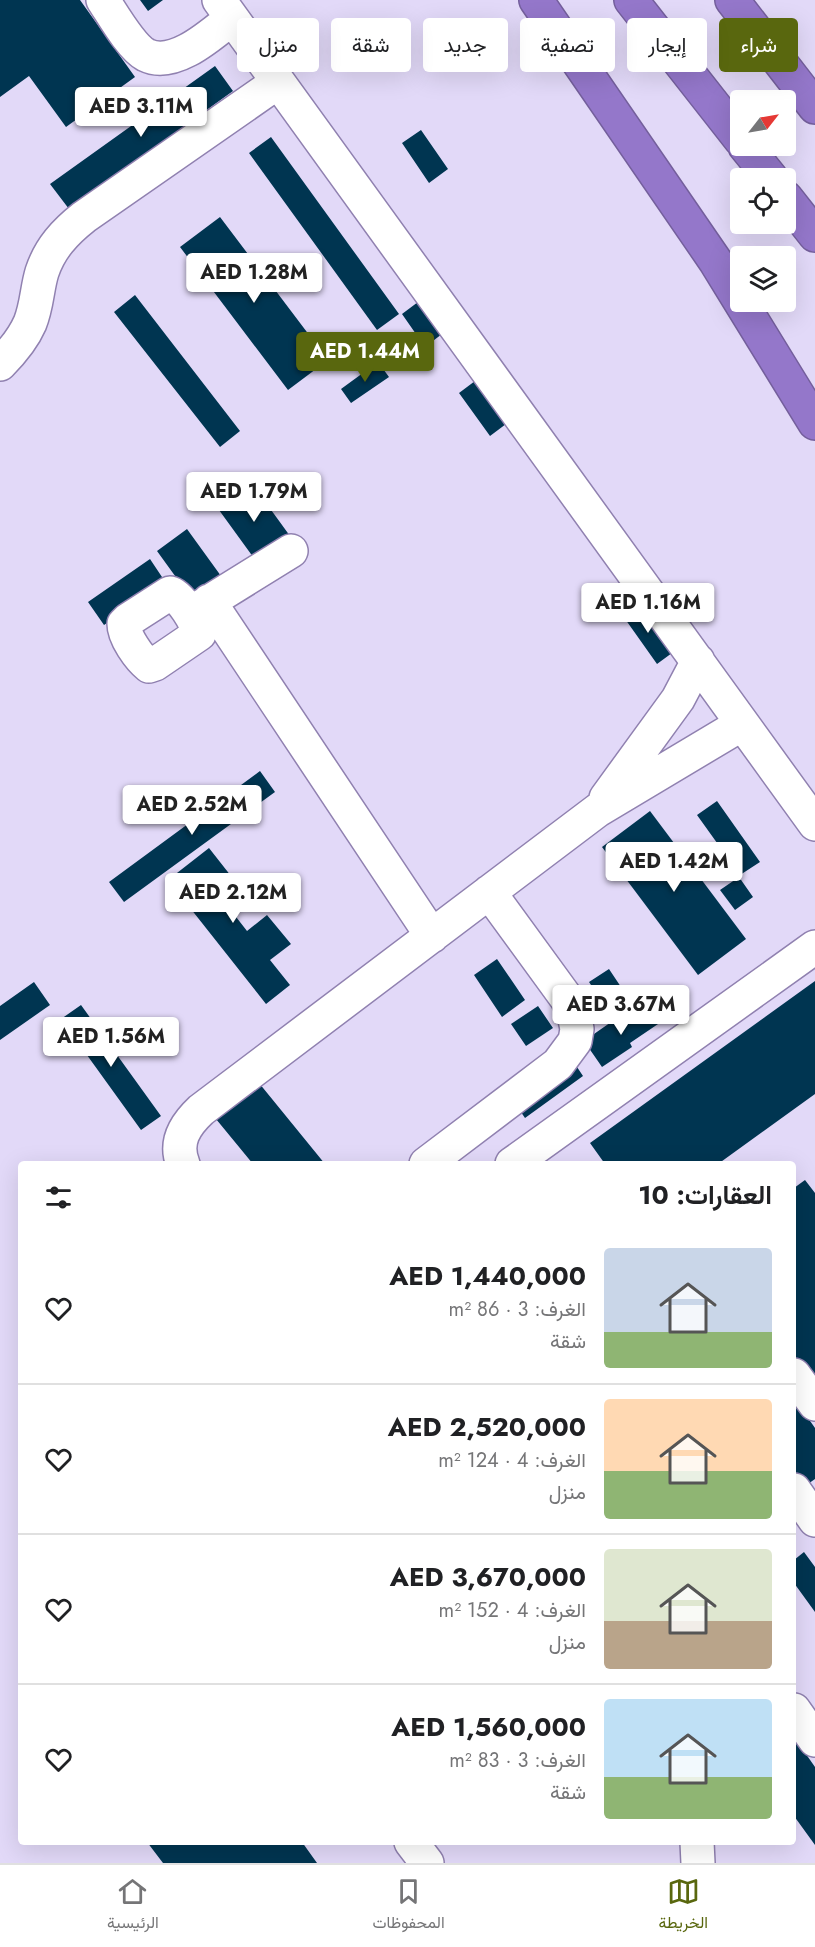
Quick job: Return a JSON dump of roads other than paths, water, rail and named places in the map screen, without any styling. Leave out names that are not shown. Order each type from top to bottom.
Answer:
[{"type":"highway","points":[[536,0],[716,262],[815,423]]},
{"type":"highway","points":[[631,0],[730,126]]},
{"type":"highway","points":[[732,0],[815,107]]},
{"type":"highway","points":[[753,156],[763,168]]},
{"type":"highway","points":[[796,211],[815,235]]},
{"type":"highway","points":[[716,262],[730,280]]},
{"type":"highway","points":[[755,312],[815,388]]},
{"type":"street","points":[[103,0],[134,44],[145,54],[157,58],[190,50],[226,9],[815,824]]},
{"type":"street","points":[[0,364],[18,344],[31,322],[42,273],[51,251],[66,232],[84,217],[278,82]]},
{"type":"street","points":[[291,550],[199,608],[432,936]]},
{"type":"street","points":[[598,810],[678,699],[698,661]]},
{"type":"street","points":[[182,1161],[179,1144],[189,1121],[598,810],[742,724]]},
{"type":"street","points":[[430,1161],[558,1064],[575,1041],[577,1029],[574,1014],[567,999],[489,892]]},
{"type":"street","points":[[517,1161],[815,947]]},
{"type":"street","points":[[796,1378],[815,1404]]},
{"type":"street","points":[[796,1494],[809,1521]]},
{"type":"street","points":[[796,1713],[815,1740]]},
{"type":"street","points":[[413,1845],[427,1863]]},
{"type":"street","points":[[697,1845],[698,1863]]}]
